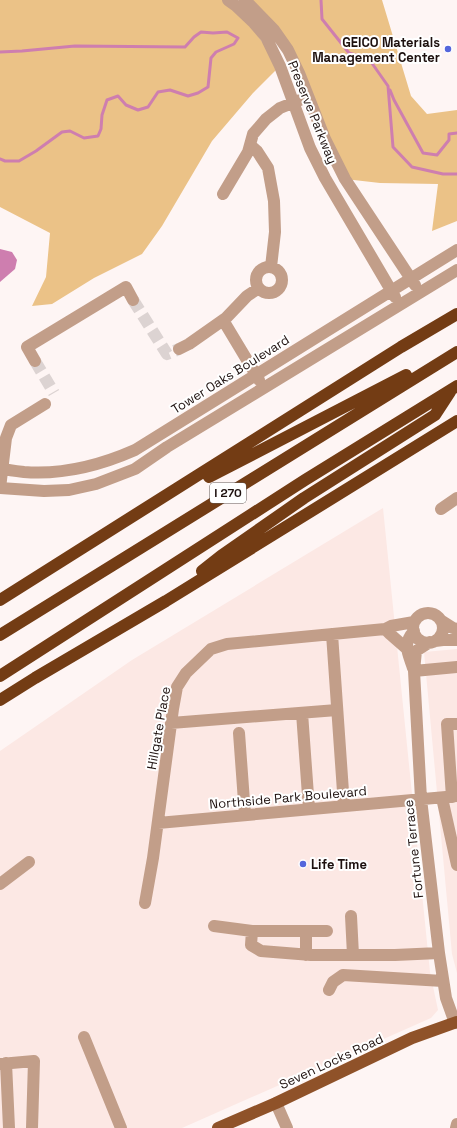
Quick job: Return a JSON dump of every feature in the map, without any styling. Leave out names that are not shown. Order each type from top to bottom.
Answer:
[{"type":"highway","name":"I 270","points":[[0,600],[395,351],[457,314]]},
{"type":"highway","points":[[135,515],[457,348]]},
{"type":"highway","name":"I 270","points":[[0,635],[457,352]]},
{"type":"highway","name":"I 270","points":[[0,676],[305,480],[454,388]]},
{"type":"highway","points":[[166,601],[221,556],[304,498],[435,414],[454,388]]},
{"type":"highway","points":[[0,700],[166,601],[457,421]]},
{"type":"main road","name":"Seven Locks Road","points":[[218,1128],[276,1103],[412,1038],[456,1022]]},
{"type":"street","name":"Preserve Parkway","points":[[228,0],[254,23],[266,37],[280,66],[310,148],[325,178],[392,290],[399,305]]},
{"type":"street","name":"Preserve Parkway","points":[[245,0],[274,30],[288,50],[299,72],[325,139],[345,179],[420,292]]},
{"type":"street","points":[[223,194],[248,152],[253,134],[280,108],[308,97]]},
{"type":"street","points":[[250,144],[257,151],[268,168],[274,201],[275,232],[271,267]]},
{"type":"street","name":"Tower Oaks Boulevard","points":[[1,468],[25,472],[56,472],[96,464],[122,456],[135,450],[457,250]]},
{"type":"street","points":[[271,267],[280,272],[282,283],[280,287],[269,292],[263,291],[259,288],[256,277],[258,272],[264,268],[271,267]]},
{"type":"street","points":[[43,402],[32,408],[30,413],[11,425],[6,438],[1,468],[0,488],[44,492],[69,490],[96,484],[135,469],[457,270]]},
{"type":"street","points":[[36,361],[28,348],[34,343],[126,287],[133,300]]},
{"type":"street","points":[[178,347],[181,340],[191,336],[199,337],[223,320],[247,296],[259,288]]},
{"type":"street","points":[[223,320],[264,388]]},
{"type":"street","points":[[441,509],[457,498]]},
{"type":"street","points":[[385,629],[406,648],[418,617],[426,613],[435,614],[442,621],[457,629]]},
{"type":"street","points":[[432,642],[439,638],[442,634],[442,621]]},
{"type":"street","name":"Hillgate Place","points":[[145,903],[177,687],[186,673],[211,649],[228,644],[385,629],[391,626],[414,626]]},
{"type":"street","points":[[414,626],[416,636],[424,642],[457,640]]},
{"type":"street","points":[[332,634],[344,806]]},
{"type":"street","name":"Fortune Terrace","points":[[432,642],[416,651],[414,671],[422,799],[443,981],[446,998],[456,1022]]},
{"type":"street","name":"Fortune Terrace","points":[[406,648],[414,671]]},
{"type":"street","points":[[414,671],[457,667]]},
{"type":"street","points":[[171,723],[337,710]]},
{"type":"street","points":[[302,713],[309,809]]},
{"type":"street","points":[[457,724],[447,724],[450,797],[457,865]]},
{"type":"street","points":[[239,734],[245,815]]},
{"type":"street","name":"Northside Park Boulevard","points":[[158,823],[450,797]]},
{"type":"street","points":[[0,884],[29,862]]},
{"type":"street","points":[[351,916],[353,955]]},
{"type":"street","points":[[214,926],[252,931],[327,931]]},
{"type":"street","points":[[252,931],[252,945],[261,951],[306,955],[395,955],[439,953]]},
{"type":"street","points":[[306,931],[306,955]]},
{"type":"street","points":[[329,990],[334,982],[343,975],[443,981]]},
{"type":"street","points":[[84,1037],[122,1128]]},
{"type":"street","points":[[9,1128],[3,1063],[34,1061],[32,1128]]},
{"type":"street","points":[[276,1103],[287,1128]]},
{"type":"street","points":[[456,1128],[457,1124]]},
{"type":"shaded area","points":[[0,0],[228,0],[235,5],[280,66],[253,93],[212,141],[162,226],[142,254],[94,278],[52,304],[32,306],[46,277],[50,233],[0,207]]},
{"type":"shaded area","points":[[245,0],[382,0],[411,96],[427,114],[457,110],[457,221],[432,231],[438,184],[380,183],[345,179],[299,73]]},
{"type":"shaded area","points":[[0,249],[12,252],[17,260],[15,269],[0,282]]},
{"type":"shaded area","points":[[383,508],[430,972],[438,1010],[431,1018],[182,1128],[0,1128],[0,751],[132,660]]},
{"type":"shaded area","points":[[457,649],[457,973],[452,954],[424,652]]},
{"type":"waterway","points":[[321,0],[322,19],[349,53],[369,59],[388,86],[393,147],[412,167],[443,174],[457,174]]},
{"type":"waterway","points":[[0,52],[75,46],[185,47],[201,32],[227,32],[238,38],[234,44],[216,52],[211,58],[208,87],[198,93],[188,96],[170,90],[158,92],[148,107],[138,110],[126,105],[118,96],[107,100],[102,115],[101,129],[98,136],[84,138],[70,131],[62,132],[36,151],[19,161],[5,161],[0,159]]},
{"type":"waterway","points":[[390,90],[423,153],[437,155],[449,140],[449,134],[457,133]]},
{"type":"tunnel","points":[[133,300],[167,354],[179,349]]},
{"type":"tunnel","points":[[35,361],[54,393]]},
{"type":"place","name":"GEICO Materials Management Center","points":[[448,49]]},
{"type":"place","name":"Life Time","points":[[303,864]]}]
